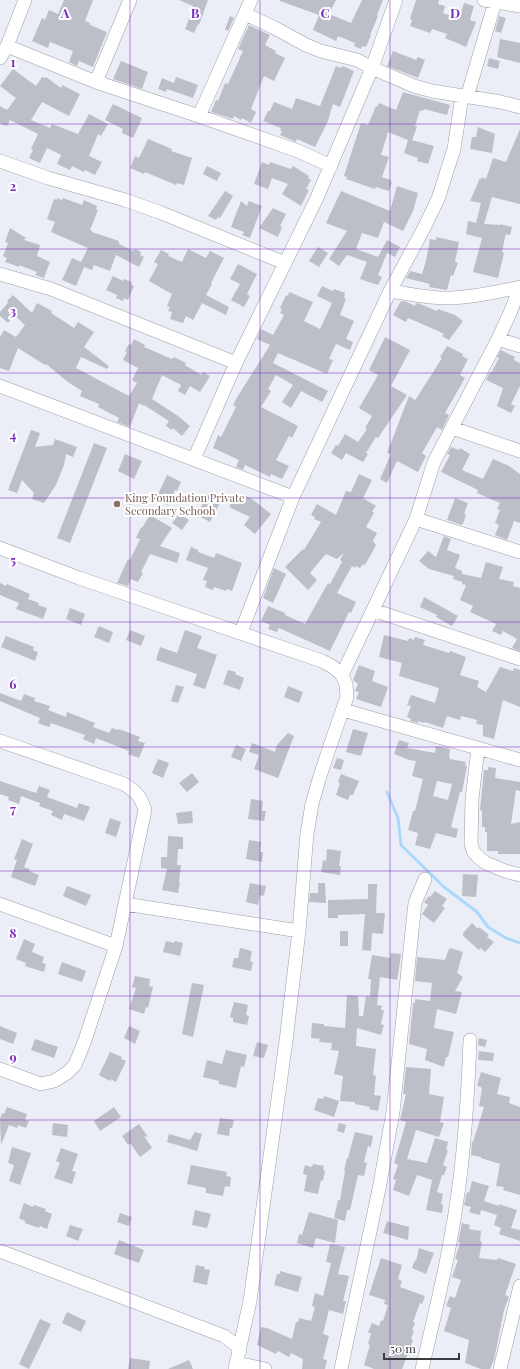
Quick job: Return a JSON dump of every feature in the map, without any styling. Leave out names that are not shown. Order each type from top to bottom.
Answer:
[{"type":"street","points":[[0,58],[7,46],[25,0]]},
{"type":"street","points":[[96,82],[130,0]]},
{"type":"street","points":[[199,116],[251,0]]},
{"type":"street","points":[[194,459],[236,363],[305,225],[372,68],[396,0]]},
{"type":"street","points":[[240,632],[293,497],[390,291],[438,199],[454,149],[464,97],[489,1],[520,6]]},
{"type":"street","points":[[245,14],[273,26],[306,45],[321,51],[357,60],[414,86],[432,91],[501,102],[520,107]]},
{"type":"street","points":[[7,46],[96,82],[298,151],[330,166]]},
{"type":"street","points":[[0,161],[48,178],[125,200],[159,212],[285,263]]},
{"type":"street","points":[[0,274],[51,289],[236,363]]},
{"type":"street","points":[[390,291],[451,298],[470,297],[520,287]]},
{"type":"street","points":[[342,675],[416,518],[434,462],[498,339],[520,287]]},
{"type":"street","points":[[498,339],[520,346]]},
{"type":"street","points":[[0,386],[293,497]]},
{"type":"street","points":[[452,428],[520,451]]},
{"type":"street","points":[[416,518],[520,552]]},
{"type":"street","points":[[0,548],[79,578],[322,661],[333,667],[342,675],[346,684],[347,697],[330,742],[312,804],[307,834],[286,1041],[250,1301],[237,1361]]},
{"type":"street","points":[[373,610],[520,659]]},
{"type":"street","points":[[343,710],[520,760]]},
{"type":"street","points":[[0,741],[124,784],[140,797],[145,810],[116,946],[84,1043],[75,1065],[67,1073],[54,1081],[41,1084],[0,1069]]},
{"type":"street","points":[[478,748],[472,799],[471,843],[473,851],[478,858],[486,863],[505,871],[520,875]]},
{"type":"street","points":[[341,1369],[379,1189],[393,1112],[414,912],[425,878]]},
{"type":"street","points":[[0,904],[116,946]]},
{"type":"street","points":[[125,904],[298,931]]},
{"type":"street","points":[[422,1369],[440,1290],[457,1200],[465,1132],[470,1040]]},
{"type":"street","points":[[0,1251],[224,1336],[230,1340],[237,1361]]},
{"type":"street","points":[[500,1369],[520,1286]]},
{"type":"street","points":[[237,1361],[265,1369]]},
{"type":"building","points":[[64,0],[93,0],[85,21],[90,23],[90,25],[107,32],[93,67],[79,61],[77,66],[69,62],[73,51],[50,42],[48,48],[32,41],[42,18],[45,20],[49,10],[58,14]]},
{"type":"building","points":[[179,0],[208,0],[199,25],[198,24],[194,33],[185,29],[193,6]]},
{"type":"building","points":[[280,0],[336,0],[329,14],[351,23],[362,0],[383,0],[366,47],[362,46],[361,49],[354,46],[355,43],[338,36],[336,41],[313,30],[319,15]]},
{"type":"building","points":[[416,0],[439,0],[438,4],[445,6],[443,13],[459,19],[464,3],[474,6],[470,20],[476,22],[466,47],[445,38],[447,34],[432,29],[430,33],[410,26],[412,20],[410,19]]},
{"type":"building","points":[[230,16],[234,18],[228,31],[225,29]]},
{"type":"building","points":[[499,16],[506,18],[501,33],[495,31]]},
{"type":"building","points":[[249,25],[270,35],[265,45],[276,51],[275,53],[285,58],[274,81],[264,76],[251,109],[256,112],[251,123],[242,118],[241,120],[234,116],[233,119],[211,112],[216,100],[218,101],[225,83],[228,84],[243,51],[238,49]]},
{"type":"building","points":[[500,39],[520,43],[520,63],[497,57]]},
{"type":"building","points":[[393,51],[416,60],[418,57],[425,60],[418,78],[387,66]]},
{"type":"building","points":[[489,58],[500,61],[498,69],[487,66]]},
{"type":"building","points":[[121,61],[148,72],[142,89],[113,79]]},
{"type":"building","points":[[336,66],[341,68],[342,66],[354,71],[340,107],[333,104],[328,121],[315,147],[297,139],[296,142],[280,135],[282,131],[280,130],[281,128],[263,121],[274,102],[292,109],[296,98],[320,106]]},
{"type":"building","points":[[13,69],[36,86],[42,77],[46,77],[61,88],[62,85],[80,94],[69,116],[42,102],[31,120],[50,128],[52,124],[78,134],[89,114],[108,124],[101,136],[98,134],[89,156],[102,162],[95,175],[85,170],[84,172],[72,166],[70,170],[57,164],[61,155],[47,148],[40,163],[29,158],[33,150],[31,149],[38,134],[10,120],[7,126],[0,123],[0,106],[7,110],[16,98],[0,86]]},
{"type":"building","points":[[176,77],[198,85],[193,98],[167,89],[166,92],[158,89],[162,78],[174,83]]},
{"type":"building","points":[[403,92],[450,105],[447,115],[424,109],[423,111],[420,110],[415,126],[417,127],[412,140],[434,146],[428,164],[417,161],[418,158],[404,153],[408,140],[388,132],[381,155],[389,157],[382,177],[391,180],[392,182],[389,191],[376,187],[375,189],[346,179],[347,177],[344,176],[361,123],[368,125],[376,106],[377,107],[379,103],[396,110]]},
{"type":"building","points":[[113,104],[142,118],[133,138],[122,133],[123,129],[105,120]]},
{"type":"building","points":[[478,127],[495,134],[492,153],[470,149],[472,137],[476,137]]},
{"type":"building","points":[[520,129],[520,204],[492,197],[484,224],[500,224],[512,227],[510,235],[506,234],[505,237],[502,252],[504,253],[498,278],[473,272],[482,238],[466,234],[468,221],[476,223],[481,203],[470,201],[480,178],[482,179],[482,177],[486,179],[493,158],[506,162]]},
{"type":"building","points":[[148,139],[172,149],[171,151],[192,158],[184,185],[177,183],[176,185],[145,172],[144,174],[130,168],[135,156],[139,158]]},
{"type":"building","points":[[262,162],[269,165],[270,162],[291,169],[293,166],[309,176],[308,178],[311,180],[306,189],[309,190],[301,206],[282,194],[288,184],[272,178],[268,189],[254,184]]},
{"type":"building","points":[[207,166],[221,173],[217,181],[203,174]]},
{"type":"building","points":[[397,186],[418,193],[413,211],[403,231],[384,222],[378,238],[362,233],[356,249],[378,257],[387,240],[400,247],[395,257],[387,253],[378,275],[382,277],[378,285],[360,279],[367,262],[347,255],[339,266],[329,259],[347,231],[326,223],[341,191],[390,211]]},
{"type":"building","points":[[225,191],[233,196],[220,218],[218,217],[216,220],[208,216]]},
{"type":"building","points":[[57,198],[62,200],[63,198],[82,205],[84,200],[97,206],[96,210],[98,210],[90,230],[119,241],[119,244],[133,251],[135,249],[141,252],[140,255],[144,257],[139,267],[116,255],[110,271],[94,265],[92,270],[84,267],[76,286],[62,280],[72,258],[81,262],[88,248],[51,232],[55,222],[47,219],[54,199],[57,200]]},
{"type":"building","points":[[241,201],[247,206],[249,201],[262,206],[250,238],[242,235],[244,232],[231,227]]},
{"type":"building","points":[[273,208],[286,214],[280,226],[282,227],[278,237],[259,228]]},
{"type":"building","points":[[10,228],[26,238],[24,240],[40,245],[37,256],[50,262],[44,278],[35,275],[37,272],[19,265],[19,267],[5,262],[7,258],[3,256],[8,243],[5,242]]},
{"type":"building","points":[[436,237],[459,242],[455,262],[458,263],[453,276],[451,275],[447,290],[429,287],[430,284],[406,278],[410,271],[422,274],[430,239],[436,240]]},
{"type":"building","points":[[318,247],[328,253],[319,267],[309,261]]},
{"type":"building","points":[[188,249],[206,258],[210,251],[224,258],[206,295],[229,307],[226,315],[202,303],[193,320],[186,316],[183,323],[170,319],[172,312],[168,311],[170,307],[167,306],[172,294],[149,281],[158,264],[154,262],[161,250],[169,254],[168,256],[182,262]]},
{"type":"building","points":[[238,264],[257,274],[247,294],[250,296],[244,307],[231,300],[240,284],[230,279]]},
{"type":"building","points":[[113,276],[123,281],[124,279],[132,282],[131,284],[134,286],[128,300],[124,298],[123,301],[116,298],[117,295],[106,290]]},
{"type":"building","points":[[322,286],[333,291],[334,289],[345,293],[344,298],[346,299],[340,315],[354,321],[346,339],[353,342],[350,350],[336,344],[329,359],[333,360],[327,374],[278,353],[273,363],[328,391],[322,402],[301,391],[291,408],[282,402],[293,385],[276,375],[268,389],[271,391],[261,407],[298,426],[292,438],[289,436],[276,460],[289,466],[282,479],[271,474],[270,477],[245,465],[243,470],[236,467],[239,460],[213,448],[218,435],[221,437],[236,407],[233,405],[236,399],[270,345],[257,339],[261,329],[273,335],[284,315],[280,313],[282,309],[280,308],[289,292],[313,302],[304,321],[320,329],[332,303],[317,296]]},
{"type":"building","points":[[13,295],[32,313],[37,303],[52,311],[51,313],[74,328],[78,322],[94,332],[84,347],[109,366],[107,369],[81,357],[76,368],[129,396],[137,383],[132,380],[138,368],[123,360],[127,352],[125,351],[134,339],[145,345],[144,347],[172,359],[174,357],[186,363],[185,365],[201,375],[203,372],[210,376],[200,392],[190,386],[185,395],[178,391],[181,385],[162,375],[152,399],[178,416],[190,426],[182,436],[173,428],[172,430],[166,426],[169,421],[139,403],[130,427],[117,422],[119,418],[98,407],[99,404],[80,396],[82,391],[68,382],[46,364],[45,365],[18,348],[9,371],[0,368],[0,337],[4,330],[16,337],[25,325],[14,315],[8,323],[0,316],[0,312]]},
{"type":"building","points":[[401,301],[415,306],[416,303],[420,304],[437,311],[438,309],[455,315],[463,321],[449,340],[442,336],[444,334],[436,330],[408,318],[406,322],[393,315]]},
{"type":"building","points":[[385,337],[410,350],[391,386],[407,395],[378,438],[376,437],[366,453],[368,454],[363,462],[346,453],[342,460],[331,453],[336,445],[338,446],[345,434],[358,442],[367,429],[365,428],[372,416],[359,408],[378,375],[369,370]]},
{"type":"building","points":[[447,346],[463,354],[462,356],[468,359],[460,375],[465,378],[445,413],[449,415],[442,430],[437,427],[422,453],[426,456],[418,472],[397,461],[387,483],[380,479],[391,454],[387,453],[409,396],[415,400],[416,399],[442,358],[440,357]]},
{"type":"building","points":[[501,350],[515,357],[514,360],[520,363],[520,386],[511,404],[515,406],[511,413],[497,406],[503,388],[486,380],[499,358],[497,357]]},
{"type":"building","points":[[31,430],[40,433],[35,447],[53,445],[55,439],[77,447],[73,457],[66,454],[64,465],[56,485],[44,503],[32,499],[34,493],[22,480],[17,493],[8,490]]},
{"type":"building","points":[[94,443],[107,448],[70,543],[57,538]]},
{"type":"building","points":[[451,447],[459,450],[460,448],[470,454],[462,470],[483,479],[493,459],[509,466],[520,474],[520,523],[514,521],[507,540],[495,535],[499,525],[495,523],[500,510],[497,509],[500,503],[477,493],[478,490],[441,472],[450,455],[447,454]]},
{"type":"building","points":[[125,454],[142,461],[134,479],[118,471]]},
{"type":"building","points":[[359,474],[372,480],[363,498],[376,506],[372,511],[374,513],[366,527],[377,533],[373,541],[376,545],[365,565],[363,564],[360,568],[356,566],[355,568],[352,566],[337,593],[356,602],[351,613],[349,612],[330,651],[279,628],[277,632],[268,629],[270,625],[261,621],[268,606],[305,624],[328,583],[330,584],[342,562],[340,560],[344,553],[337,559],[326,554],[310,573],[317,580],[308,590],[285,567],[303,549],[304,550],[321,522],[314,519],[315,517],[311,515],[317,504],[336,515],[346,491],[351,492]]},
{"type":"building","points":[[167,475],[181,482],[177,491],[175,490],[168,505],[156,499]]},
{"type":"building","points":[[209,492],[222,499],[210,522],[197,515]]},
{"type":"building","points":[[242,494],[252,499],[271,514],[255,534],[244,525],[250,517],[229,507],[235,495],[240,498]]},
{"type":"building","points":[[455,498],[468,503],[464,514],[466,515],[462,525],[447,520]]},
{"type":"building","points":[[179,514],[189,520],[182,530],[172,523]]},
{"type":"building","points":[[150,515],[172,528],[160,546],[180,553],[177,563],[150,554],[138,582],[131,579],[128,586],[117,583],[128,559],[130,560],[140,539],[136,538],[141,527],[142,528]]},
{"type":"building","points":[[444,536],[451,539],[447,550],[460,555],[455,568],[462,571],[462,574],[481,578],[486,562],[503,567],[499,579],[514,582],[513,586],[520,588],[520,651],[512,648],[517,639],[503,631],[501,635],[492,631],[496,624],[470,612],[473,606],[460,600],[466,585],[453,579],[454,576],[429,569],[419,561],[428,551],[436,557]]},
{"type":"building","points":[[191,547],[198,550],[198,552],[214,558],[216,553],[242,563],[232,591],[226,589],[226,591],[214,587],[213,590],[205,587],[207,581],[203,580],[208,568],[186,560]]},
{"type":"building","points":[[274,568],[286,574],[273,603],[263,598]]},
{"type":"building","points":[[0,583],[6,586],[7,584],[30,594],[28,599],[47,608],[43,619],[16,609],[19,603],[0,595]]},
{"type":"building","points":[[424,597],[458,616],[452,626],[436,617],[437,615],[420,607]]},
{"type":"building","points":[[70,608],[85,614],[81,625],[66,619]]},
{"type":"building","points":[[99,626],[113,632],[109,643],[94,637]]},
{"type":"building","points":[[130,630],[145,636],[141,646],[126,640]]},
{"type":"building","points":[[185,630],[202,636],[197,648],[217,655],[205,689],[193,685],[197,674],[156,660],[160,647],[177,653]]},
{"type":"building","points":[[384,635],[408,641],[409,638],[414,640],[415,637],[425,640],[423,645],[449,653],[450,651],[466,657],[460,675],[479,681],[477,687],[486,692],[500,667],[513,671],[514,668],[520,670],[520,707],[503,700],[494,739],[483,736],[483,725],[476,724],[477,720],[461,716],[460,720],[447,716],[443,728],[425,722],[418,721],[418,723],[410,721],[411,719],[407,717],[411,706],[407,705],[411,695],[435,703],[439,688],[399,676],[402,663],[379,657]]},
{"type":"building","points":[[6,636],[34,647],[33,650],[38,652],[35,661],[1,647]]},
{"type":"building","points":[[359,665],[375,671],[372,681],[388,687],[381,707],[356,699],[359,692],[355,691],[358,684],[353,680]]},
{"type":"building","points":[[228,670],[236,672],[235,674],[244,678],[240,690],[223,684]]},
{"type":"building","points":[[176,685],[184,687],[178,703],[171,701]]},
{"type":"building","points":[[288,686],[303,692],[299,703],[284,697]]},
{"type":"building","points":[[0,693],[21,701],[24,694],[35,698],[34,701],[50,706],[48,710],[66,717],[67,712],[95,723],[93,727],[109,733],[112,728],[140,737],[138,741],[145,743],[139,758],[128,754],[129,751],[96,738],[94,744],[83,739],[85,735],[51,723],[49,727],[38,723],[40,718],[0,701]]},
{"type":"building","points":[[353,729],[368,733],[361,756],[346,752]]},
{"type":"building","points":[[288,733],[294,736],[278,778],[254,769],[259,755],[249,752],[252,743],[275,752],[277,745]]},
{"type":"building","points":[[399,740],[409,743],[407,748],[435,753],[436,746],[450,749],[450,759],[466,762],[465,766],[467,766],[462,792],[460,792],[451,827],[458,829],[456,838],[436,833],[430,849],[415,845],[418,833],[408,830],[413,811],[415,811],[423,779],[412,776],[416,761],[394,754]],"holes":[[[437,781],[452,784],[448,800],[433,796]]]},
{"type":"building","points":[[236,745],[246,749],[241,761],[231,757]]},
{"type":"building","points":[[337,758],[344,760],[341,770],[333,768]]},
{"type":"building","points":[[158,759],[169,763],[163,778],[152,773]]},
{"type":"building","points":[[488,767],[496,768],[495,778],[520,782],[520,791],[516,790],[511,824],[520,822],[520,854],[498,854],[498,851],[487,851],[487,832],[485,832],[485,827],[482,827],[482,811],[480,810],[484,770],[488,770]]},
{"type":"building","points":[[192,773],[199,782],[187,792],[179,783]]},
{"type":"building","points":[[341,774],[359,781],[353,795],[350,795],[348,800],[336,795]]},
{"type":"building","points":[[0,781],[36,793],[39,786],[50,790],[47,797],[77,808],[79,803],[90,807],[84,821],[64,814],[62,820],[51,815],[53,811],[39,806],[40,803],[21,796],[19,804],[8,800],[9,797],[0,794]]},
{"type":"building","points":[[251,799],[263,801],[262,811],[266,811],[264,821],[248,819]]},
{"type":"building","points":[[192,811],[193,823],[178,824],[176,813]]},
{"type":"building","points":[[110,818],[121,822],[116,837],[105,833]]},
{"type":"building","points":[[168,836],[183,837],[183,849],[178,849],[177,865],[181,865],[178,893],[162,890],[167,869],[161,868],[161,857],[167,857]]},
{"type":"building","points":[[22,839],[33,844],[24,867],[39,875],[35,886],[11,877],[17,860],[14,859]]},
{"type":"building","points":[[249,840],[261,842],[260,852],[263,852],[262,862],[246,859]]},
{"type":"building","points":[[327,849],[341,851],[339,866],[341,866],[340,875],[321,872],[323,860],[326,861]]},
{"type":"building","points":[[463,874],[478,875],[476,897],[462,896]]},
{"type":"building","points":[[250,883],[266,886],[264,896],[260,895],[258,905],[246,902]]},
{"type":"building","points":[[318,883],[325,883],[326,903],[309,902],[310,893],[318,893]]},
{"type":"building","points":[[368,884],[377,884],[376,913],[385,913],[383,934],[372,933],[371,951],[362,950],[365,914],[338,915],[338,918],[328,918],[328,900],[368,899]]},
{"type":"building","points":[[67,886],[91,895],[86,906],[63,896]]},
{"type":"building","points":[[435,891],[447,899],[442,906],[445,908],[434,923],[422,914],[428,905],[424,902]]},
{"type":"building","points":[[472,923],[478,929],[479,927],[489,935],[487,937],[494,942],[485,952],[481,948],[479,950],[463,936],[463,933]]},
{"type":"building","points":[[340,931],[348,931],[348,946],[340,946]]},
{"type":"building","points":[[24,939],[35,944],[32,952],[44,957],[42,963],[46,964],[44,972],[25,966],[26,963],[16,959]]},
{"type":"building","points":[[166,941],[183,943],[180,956],[163,952]]},
{"type":"building","points":[[240,948],[252,951],[250,961],[253,962],[251,971],[232,967],[234,958],[238,958]]},
{"type":"building","points":[[450,948],[463,952],[457,973],[463,977],[455,991],[462,992],[456,1014],[437,1009],[434,1028],[454,1032],[444,1067],[425,1060],[427,1049],[409,1044],[413,1003],[415,1003],[415,999],[430,1001],[432,983],[415,981],[417,957],[445,960]]},
{"type":"building","points":[[391,953],[401,954],[397,980],[380,977],[377,1005],[382,1006],[381,1010],[384,1010],[381,1024],[384,1025],[381,1035],[357,1028],[356,1046],[376,1049],[373,1075],[376,1076],[374,1095],[381,1096],[378,1111],[369,1109],[370,1107],[355,1104],[355,1102],[340,1101],[343,1076],[334,1074],[339,1051],[331,1050],[332,1043],[319,1042],[320,1039],[311,1038],[312,1023],[345,1028],[347,995],[358,996],[359,1016],[363,1016],[366,996],[370,997],[371,979],[368,979],[372,955],[390,958]]},
{"type":"building","points":[[62,962],[86,971],[82,982],[58,974]]},
{"type":"building","points":[[135,976],[150,979],[149,986],[153,987],[148,1008],[146,1007],[144,1014],[129,1009],[136,988],[132,987]]},
{"type":"building","points":[[192,983],[204,985],[193,1037],[182,1034]]},
{"type":"building","points":[[234,1002],[248,1005],[246,1015],[249,1016],[247,1025],[233,1022],[233,1018],[230,1017]]},
{"type":"building","points":[[0,1026],[17,1033],[13,1044],[0,1039]]},
{"type":"building","points":[[129,1026],[140,1031],[135,1044],[124,1038]]},
{"type":"building","points":[[479,1038],[487,1040],[485,1047],[478,1045]]},
{"type":"building","points":[[35,1039],[58,1047],[54,1058],[31,1050]]},
{"type":"building","points":[[257,1042],[268,1045],[264,1058],[253,1056]]},
{"type":"building","points":[[226,1050],[247,1055],[244,1067],[241,1066],[236,1088],[219,1084],[219,1081],[203,1077],[207,1060],[222,1064]]},
{"type":"building","points":[[479,1051],[494,1053],[493,1061],[478,1060]]},
{"type":"building","points":[[110,1052],[122,1057],[121,1059],[126,1061],[116,1082],[111,1079],[110,1081],[99,1075]]},
{"type":"building","points":[[406,1067],[431,1069],[429,1094],[444,1097],[440,1122],[444,1123],[439,1137],[416,1130],[407,1159],[427,1163],[435,1138],[448,1142],[446,1150],[448,1150],[443,1165],[447,1167],[444,1175],[442,1175],[437,1192],[443,1194],[441,1204],[443,1205],[442,1213],[426,1210],[432,1180],[417,1175],[409,1196],[393,1190],[396,1180],[393,1179],[398,1165],[394,1163],[406,1122],[400,1120],[406,1094],[403,1094]]},
{"type":"building","points":[[481,1072],[501,1078],[497,1094],[510,1097],[509,1103],[520,1107],[520,1195],[503,1190],[504,1187],[496,1186],[500,1164],[471,1155],[472,1142],[484,1107],[479,1106],[482,1089],[481,1087],[477,1086]]},
{"type":"building","points":[[324,1096],[339,1101],[334,1117],[314,1110],[318,1098],[323,1099]]},
{"type":"building","points":[[7,1107],[27,1114],[25,1120],[29,1121],[26,1128],[18,1125],[17,1128],[9,1125],[1,1145],[0,1119],[2,1113],[4,1114]]},
{"type":"building","points":[[114,1107],[121,1117],[100,1131],[94,1121]]},
{"type":"building","points":[[220,1118],[234,1120],[232,1128],[230,1128],[229,1136],[217,1134]]},
{"type":"building","points":[[53,1123],[68,1125],[67,1137],[52,1135]]},
{"type":"building","points":[[339,1123],[346,1125],[344,1133],[337,1131]]},
{"type":"building","points":[[139,1124],[148,1137],[144,1136],[152,1148],[140,1157],[130,1143],[128,1145],[122,1136]]},
{"type":"building","points":[[195,1132],[202,1134],[197,1151],[167,1142],[169,1134],[190,1140]]},
{"type":"building","points":[[355,1132],[373,1136],[371,1147],[368,1146],[364,1162],[367,1163],[364,1176],[358,1175],[350,1210],[347,1210],[345,1221],[334,1218],[338,1200],[340,1200],[347,1158]]},
{"type":"building","points":[[12,1147],[31,1153],[20,1185],[9,1181],[14,1165],[8,1163]]},
{"type":"building","points":[[61,1148],[78,1154],[72,1171],[76,1172],[72,1184],[54,1178],[60,1163],[56,1161]]},
{"type":"building","points":[[313,1164],[324,1166],[323,1170],[325,1171],[323,1181],[321,1180],[318,1194],[304,1191],[307,1175],[303,1174],[305,1165],[312,1167]]},
{"type":"building","points":[[191,1165],[227,1172],[226,1176],[231,1177],[230,1187],[225,1186],[223,1196],[206,1193],[206,1188],[187,1184]]},
{"type":"building","points":[[472,1181],[489,1186],[484,1201],[517,1210],[511,1228],[520,1230],[520,1241],[499,1234],[501,1228],[494,1225],[497,1215],[481,1210],[480,1215],[469,1212],[471,1207],[464,1205],[467,1192],[469,1193]]},
{"type":"building","points":[[24,1203],[33,1207],[34,1205],[46,1209],[45,1211],[52,1214],[47,1229],[25,1223],[25,1221],[19,1218]]},
{"type":"building","points":[[195,1210],[211,1214],[207,1228],[192,1225]]},
{"type":"building","points":[[309,1212],[338,1220],[335,1243],[316,1238],[313,1248],[297,1243],[299,1234],[302,1235]]},
{"type":"building","points":[[120,1213],[132,1217],[129,1226],[117,1222]]},
{"type":"building","points":[[387,1221],[409,1227],[408,1240],[383,1233]]},
{"type":"building","points":[[462,1223],[470,1225],[469,1229],[481,1231],[480,1241],[482,1242],[479,1258],[497,1260],[498,1258],[516,1264],[505,1295],[509,1297],[504,1310],[494,1360],[490,1369],[481,1369],[465,1363],[469,1340],[444,1331],[451,1308],[446,1306],[450,1296],[455,1298],[461,1280],[452,1277],[458,1260],[455,1259],[460,1243],[458,1242]]},
{"type":"building","points":[[70,1225],[83,1229],[78,1241],[66,1236]]},
{"type":"building","points":[[119,1240],[144,1250],[139,1263],[114,1254]]},
{"type":"building","points":[[330,1244],[345,1247],[338,1274],[349,1276],[343,1301],[346,1301],[343,1314],[329,1310],[323,1334],[329,1336],[323,1359],[327,1360],[325,1369],[302,1369],[303,1359],[291,1353],[289,1357],[278,1351],[276,1354],[257,1345],[261,1327],[267,1328],[292,1339],[296,1322],[298,1322],[299,1318],[311,1321],[315,1307],[312,1306],[315,1293],[323,1296],[331,1263],[326,1262]]},
{"type":"building","points":[[419,1248],[434,1253],[426,1274],[412,1268],[415,1260],[416,1261]]},
{"type":"building","points":[[381,1258],[402,1265],[398,1279],[402,1281],[400,1287],[425,1296],[422,1304],[420,1303],[413,1322],[415,1323],[412,1330],[414,1331],[411,1339],[413,1340],[402,1369],[374,1369],[364,1365],[370,1345],[368,1344],[371,1334],[368,1332],[372,1323],[379,1326],[381,1320],[383,1321],[388,1305],[384,1304],[385,1300],[369,1295]]},
{"type":"building","points":[[196,1265],[210,1270],[207,1285],[193,1282]]},
{"type":"building","points":[[280,1271],[302,1277],[298,1292],[274,1285],[277,1274],[280,1274]]},
{"type":"building","points":[[67,1312],[86,1321],[81,1332],[62,1323]]},
{"type":"building","points":[[40,1319],[51,1324],[29,1369],[19,1364]]},
{"type":"building","points":[[130,1358],[150,1361],[149,1369],[128,1369]]},
{"type":"building","points":[[189,1360],[193,1369],[168,1369]]},
{"type":"waterway","points":[[387,792],[398,818],[401,845],[444,887],[477,912],[488,927],[506,938],[520,943]]},
{"type":"place","name":"King Foundation Private Secondary Schooh","points":[[117,504]]}]
